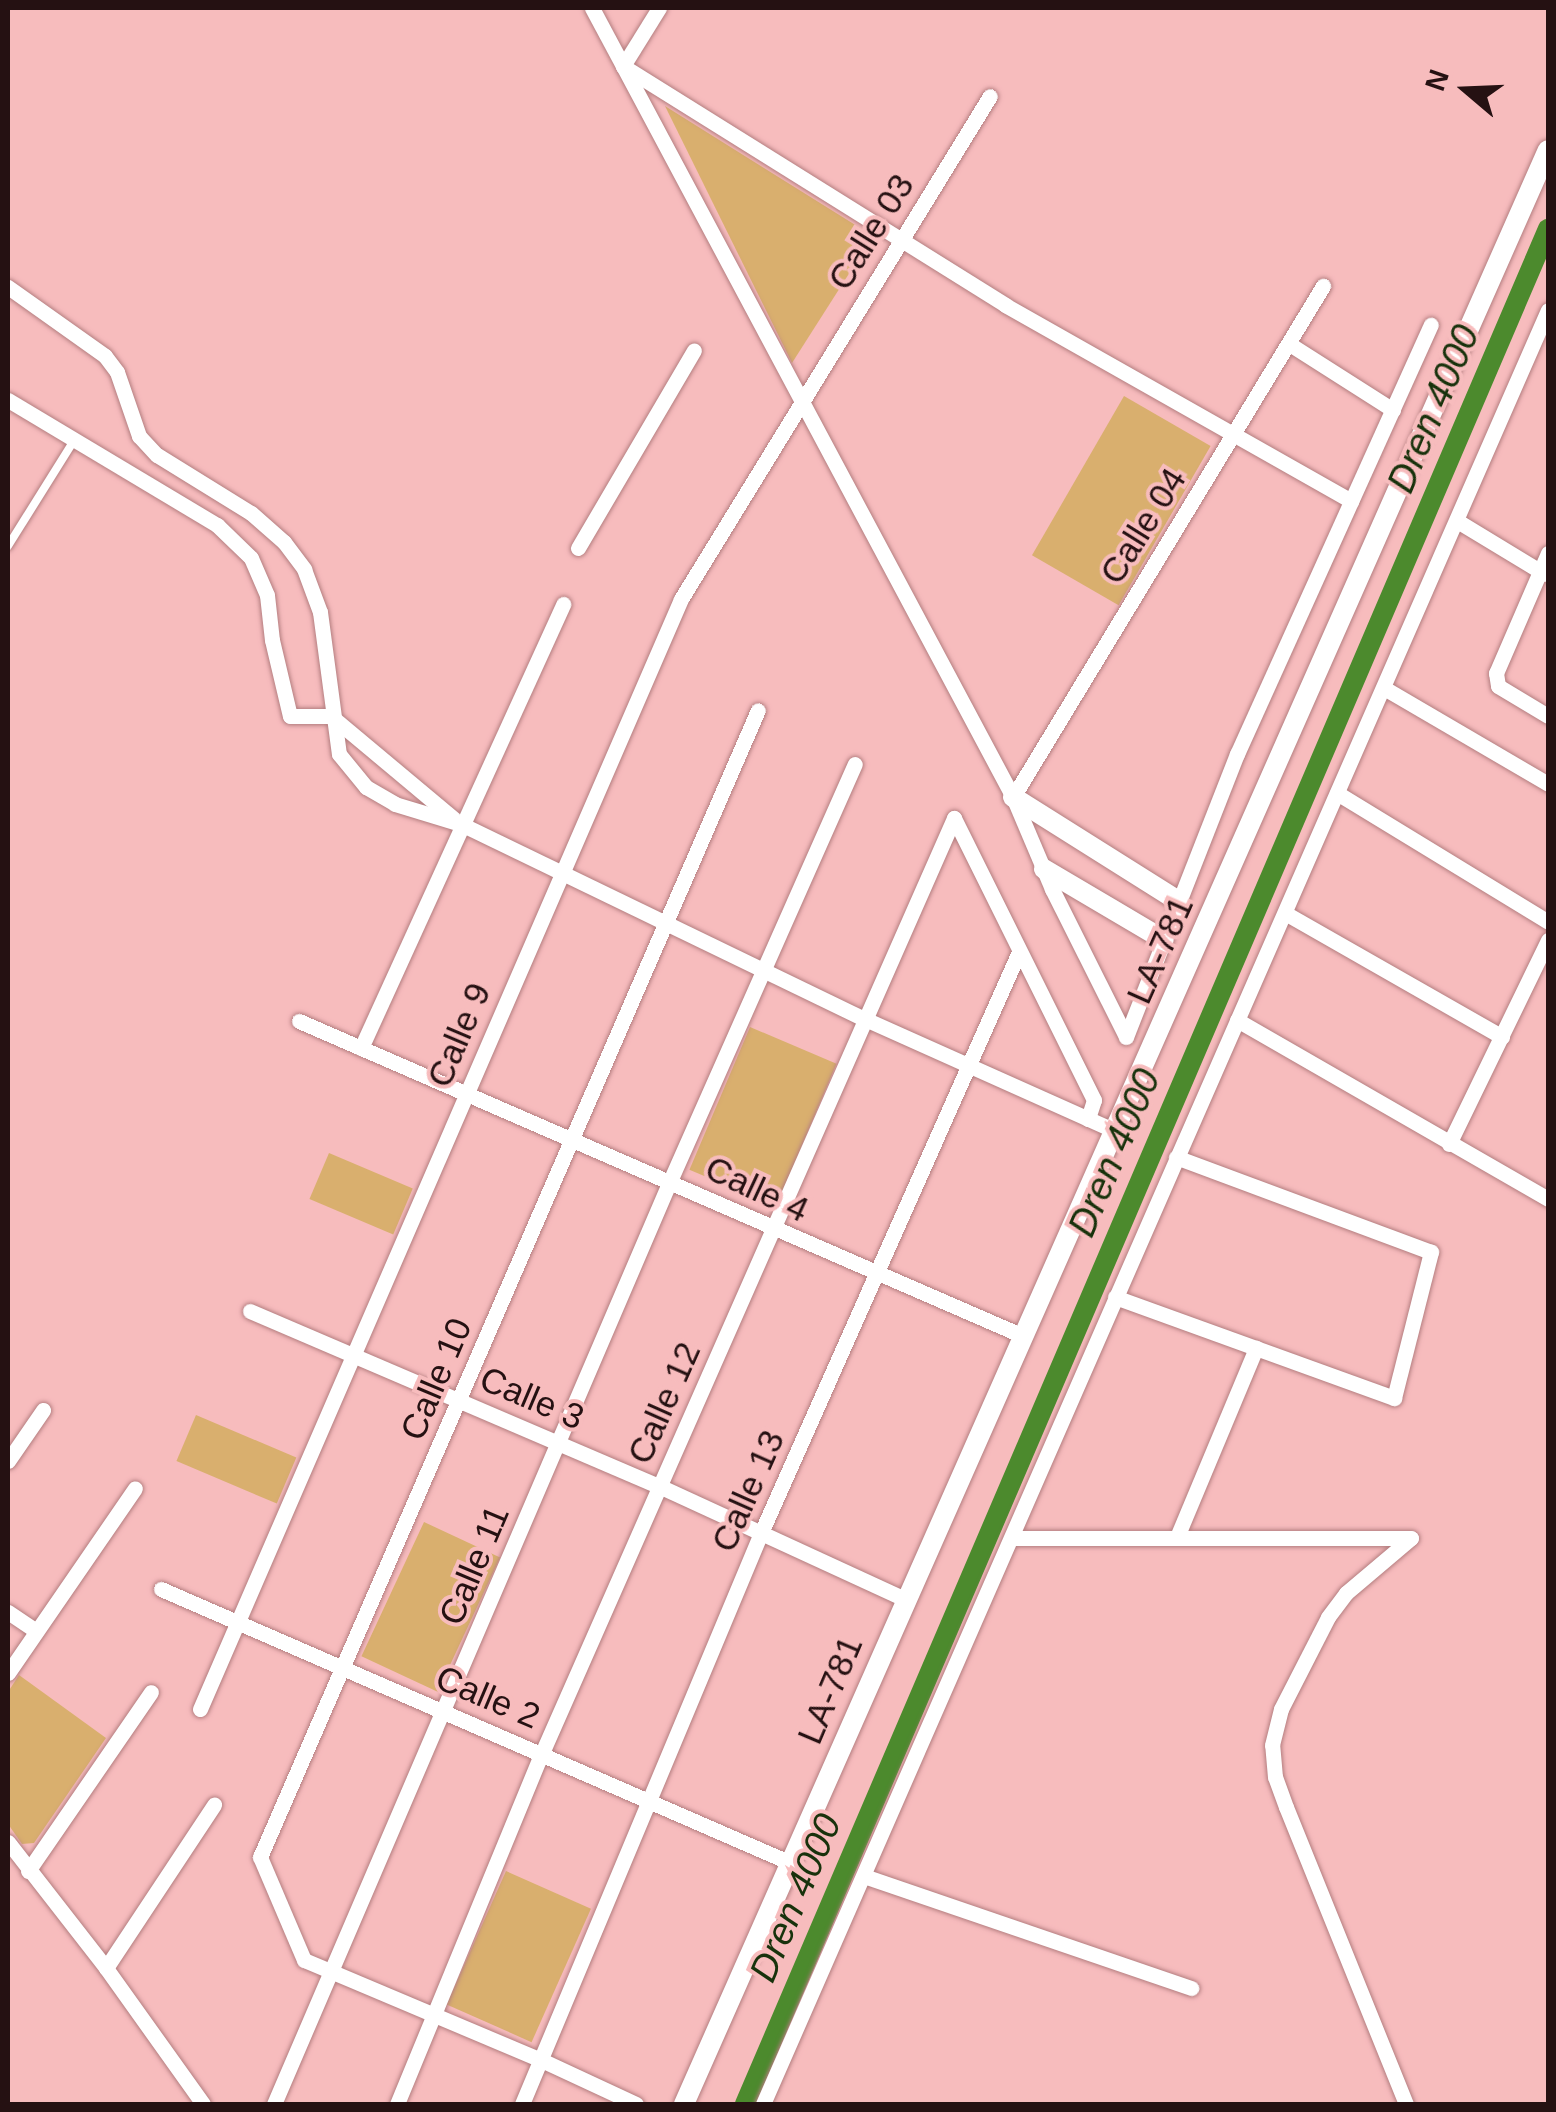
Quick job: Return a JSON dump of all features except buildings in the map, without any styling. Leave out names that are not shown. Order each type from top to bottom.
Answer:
[{"type":"street","points":[[592,8],[1013,797],[1126,1038],[1237,754],[1432,325]]},
{"type":"street","points":[[623,66],[659,8]]},
{"type":"street","points":[[623,66],[902,241],[1351,501]]},
{"type":"street","name":"Calle 03","points":[[801,398],[990,96]]},
{"type":"street","name":"LA-781","points":[[684,2104],[1548,150]]},
{"type":"street","name":"Calle 04","points":[[1013,797],[1323,286]]},
{"type":"street","points":[[8,288],[105,356],[117,372],[138,436],[157,455],[252,514],[294,556],[320,612],[339,754],[366,787],[395,804],[461,824],[865,1019],[1115,1131]]},
{"type":"street","points":[[763,2104],[1014,1538],[1176,1157],[1459,522],[1548,310]]},
{"type":"street","points":[[1291,344],[1393,410]]},
{"type":"street","points":[[578,548],[694,350]]},
{"type":"street","name":"Calle 9","points":[[200,1709],[681,599],[801,398]]},
{"type":"street","points":[[8,400],[217,525],[250,558],[268,595],[272,640],[290,716],[303,720],[331,716],[461,824]]},
{"type":"street","points":[[1459,522],[1545,574]]},
{"type":"street","points":[[1548,553],[1545,574],[1496,673],[1498,686],[1548,716]]},
{"type":"street","points":[[361,1048],[563,604]]},
{"type":"street","points":[[1384,688],[1548,784]]},
{"type":"street","name":"Calle 10","points":[[333,1972],[304,1960],[260,1857],[758,710]]},
{"type":"street","name":"Calle 11","points":[[274,2104],[670,1182],[855,764]]},
{"type":"street","points":[[1338,794],[1548,922]]},
{"type":"street","points":[[1013,797],[1180,902]]},
{"type":"street","name":"Calle 12","points":[[396,2104],[542,1754],[954,818],[1019,952]]},
{"type":"street","points":[[1044,869],[1164,940]]},
{"type":"street","points":[[1284,913],[1502,1037]]},
{"type":"street","points":[[1450,1144],[1548,940]]},
{"type":"street","points":[[1019,952],[1094,1100],[1088,1118]]},
{"type":"street","name":"Calle 13","points":[[522,2104],[761,1533],[879,1275],[1019,952]]},
{"type":"street","points":[[1237,1020],[1548,1199]]},
{"type":"street","name":"Calle 4","points":[[299,1022],[1023,1336]]},
{"type":"street","points":[[1115,1297],[1394,1398],[1431,1252],[1176,1157]]},
{"type":"street","name":"Calle 3","points":[[250,1311],[659,1486],[905,1599]]},
{"type":"street","points":[[1177,1537],[1256,1348]]},
{"type":"street","points":[[8,1462],[43,1410]]},
{"type":"street","points":[[8,1673],[135,1488]]},
{"type":"street","points":[[1014,1538],[1410,1538],[1346,1593],[1328,1617],[1281,1708],[1272,1746],[1276,1777],[1286,1807],[1406,2104]]},
{"type":"street","name":"Calle 2","points":[[161,1590],[790,1863]]},
{"type":"street","points":[[8,1612],[36,1631]]},
{"type":"street","points":[[28,1871],[151,1692]]},
{"type":"street","points":[[106,1968],[214,1805]]},
{"type":"street","points":[[8,1842],[106,1968],[203,2104]]},
{"type":"street","points":[[864,1876],[1191,1988]]},
{"type":"street","points":[[333,1972],[636,2104]]},
{"type":"lane","points":[[8,546],[73,442]]},
{"type":"shaded area","points":[[665,106],[873,236],[792,363]]},
{"type":"shaded area","points":[[1124,396],[1211,446],[1119,605],[1032,555]]},
{"type":"shaded area","points":[[750,1027],[837,1064],[776,1206],[689,1170]]},
{"type":"shaded area","points":[[329,1153],[413,1189],[393,1235],[309,1199]]},
{"type":"shaded area","points":[[196,1415],[296,1458],[277,1504],[176,1461]]},
{"type":"shaded area","points":[[424,1522],[500,1557],[438,1692],[361,1656]]},
{"type":"shaded area","points":[[19,1675],[106,1738],[34,1843],[22,1844],[8,1824],[8,1692]]},
{"type":"shaded area","points":[[506,1871],[591,1909],[532,2042],[447,2004]]},
{"type":"waterway","name":"Dren 4000","points":[[745,2104],[1548,229]]}]
